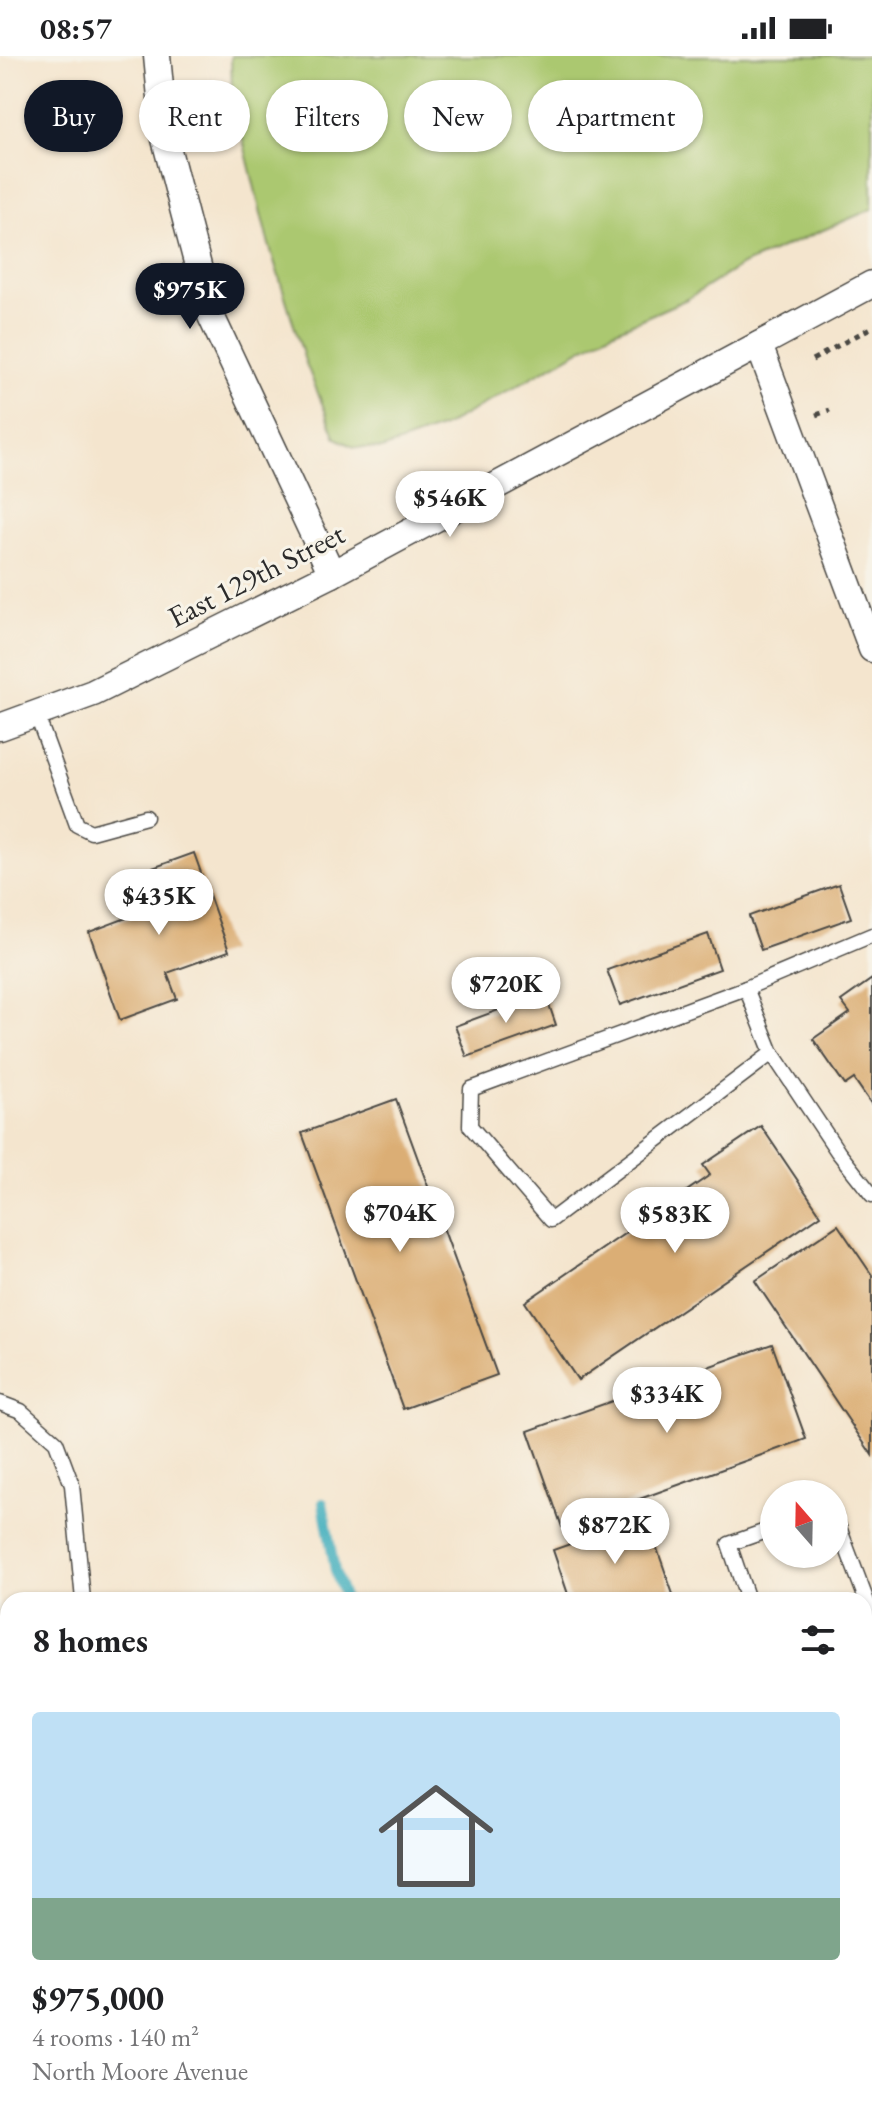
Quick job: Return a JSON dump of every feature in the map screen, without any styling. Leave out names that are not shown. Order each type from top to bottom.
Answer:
[{"type":"street","points":[[157,56],[165,139],[211,316],[332,574]]},
{"type":"street","name":"East 129th Street","points":[[0,727],[93,693],[332,574],[872,284]]},
{"type":"street","points":[[759,345],[872,649]]},
{"type":"lane","points":[[36,713],[77,825],[91,832],[146,817]]},
{"type":"lane","points":[[772,1053],[551,1220],[470,1126],[471,1089],[746,988],[872,935]]},
{"type":"lane","points":[[746,988],[772,1053],[838,1152],[872,1195]]},
{"type":"lane","points":[[0,1403],[21,1411],[56,1442],[72,1485],[82,1592]]},
{"type":"lane","points":[[745,1592],[729,1544],[760,1533]]},
{"type":"lane","points":[[848,1551],[863,1592]]},
{"type":"path","points":[[812,360],[872,327]]},
{"type":"green space","points":[[231,56],[872,56],[872,209],[742,265],[687,299],[612,332],[443,427],[382,449],[354,447],[336,438],[305,361],[267,238],[246,152],[250,152],[250,80],[232,80]]},
{"type":"building","points":[[194,853],[229,951],[167,973],[177,999],[120,1020],[89,932],[145,911],[133,875]]},
{"type":"building","points":[[839,884],[851,918],[761,950],[749,916]]},
{"type":"building","points":[[708,934],[720,969],[620,1005],[607,970]]},
{"type":"building","points":[[872,979],[872,1105],[854,1079],[845,1085],[813,1039],[850,1013],[841,1001]]},
{"type":"building","points":[[545,993],[556,1025],[467,1057],[455,1026]]},
{"type":"building","points":[[396,1099],[497,1375],[403,1409],[302,1133]]},
{"type":"building","points":[[761,1126],[821,1215],[578,1380],[525,1302],[710,1175],[703,1165]]},
{"type":"building","points":[[838,1225],[872,1275],[872,1455],[755,1281]]},
{"type":"building","points":[[772,1344],[806,1439],[562,1527],[528,1431]]},
{"type":"building","points":[[646,1517],[672,1592],[567,1592],[553,1550]]},
{"type":"waterway","points":[[323,1503],[335,1571],[342,1592]]}]
